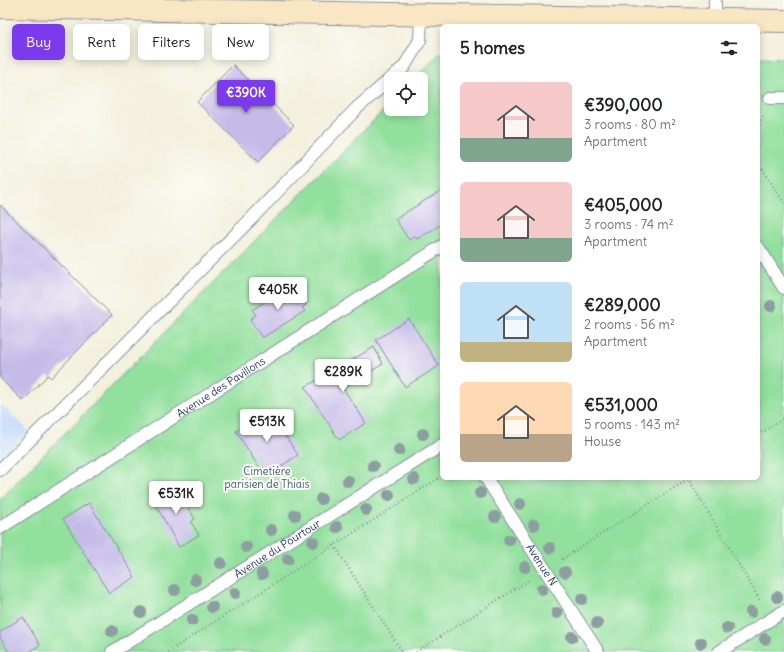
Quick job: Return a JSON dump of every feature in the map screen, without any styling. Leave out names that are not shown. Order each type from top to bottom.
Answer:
[{"type":"main road","points":[[0,6],[421,14],[668,23],[715,10],[784,21]]},
{"type":"lane","points":[[0,470],[252,218],[357,108],[404,66],[420,40],[421,14]]},
{"type":"lane","points":[[770,98],[784,98]]},
{"type":"lane","name":"Avenue des Pavillons","points":[[0,528],[440,247]]},
{"type":"lane","points":[[760,250],[784,288]]},
{"type":"lane","name":"Avenue du Pourtour","points":[[112,652],[440,446]]},
{"type":"lane","name":"Avenue N","points":[[487,480],[598,652]]},
{"type":"lane","points":[[719,652],[784,611]]},
{"type":"path","points":[[760,165],[784,203]]},
{"type":"path","points":[[760,433],[784,418]]},
{"type":"path","points":[[168,652],[440,477]]},
{"type":"path","points":[[689,480],[771,619]]},
{"type":"path","points":[[334,545],[402,652]]},
{"type":"shaded area","points":[[0,403],[29,431],[0,460]]},
{"type":"green space","name":"Cimetière parisien de Thiais","points":[[440,53],[440,480],[760,480],[760,58],[784,59],[784,652],[0,652],[0,499],[384,110],[384,116],[428,116],[428,72],[421,72]]},
{"type":"building","points":[[233,65],[294,125],[258,162],[197,102]]},
{"type":"building","points":[[440,191],[440,225],[417,239],[415,236],[409,240],[395,219]]},
{"type":"building","points":[[0,205],[112,315],[51,378],[48,375],[23,401],[0,378]]},
{"type":"building","points":[[293,284],[306,305],[302,308],[305,311],[262,338],[250,319],[256,315],[252,310]]},
{"type":"building","points":[[409,319],[439,366],[405,387],[376,340]]},
{"type":"building","points":[[374,347],[383,364],[343,388],[366,423],[339,440],[305,387]]},
{"type":"building","points":[[268,410],[298,455],[265,477],[236,431]]},
{"type":"building","points":[[174,484],[195,519],[191,522],[199,535],[179,547],[151,496]]},
{"type":"building","points":[[89,503],[135,577],[109,593],[63,519]]},
{"type":"building","points":[[23,617],[40,645],[29,652],[9,652],[0,637],[0,632]]}]
